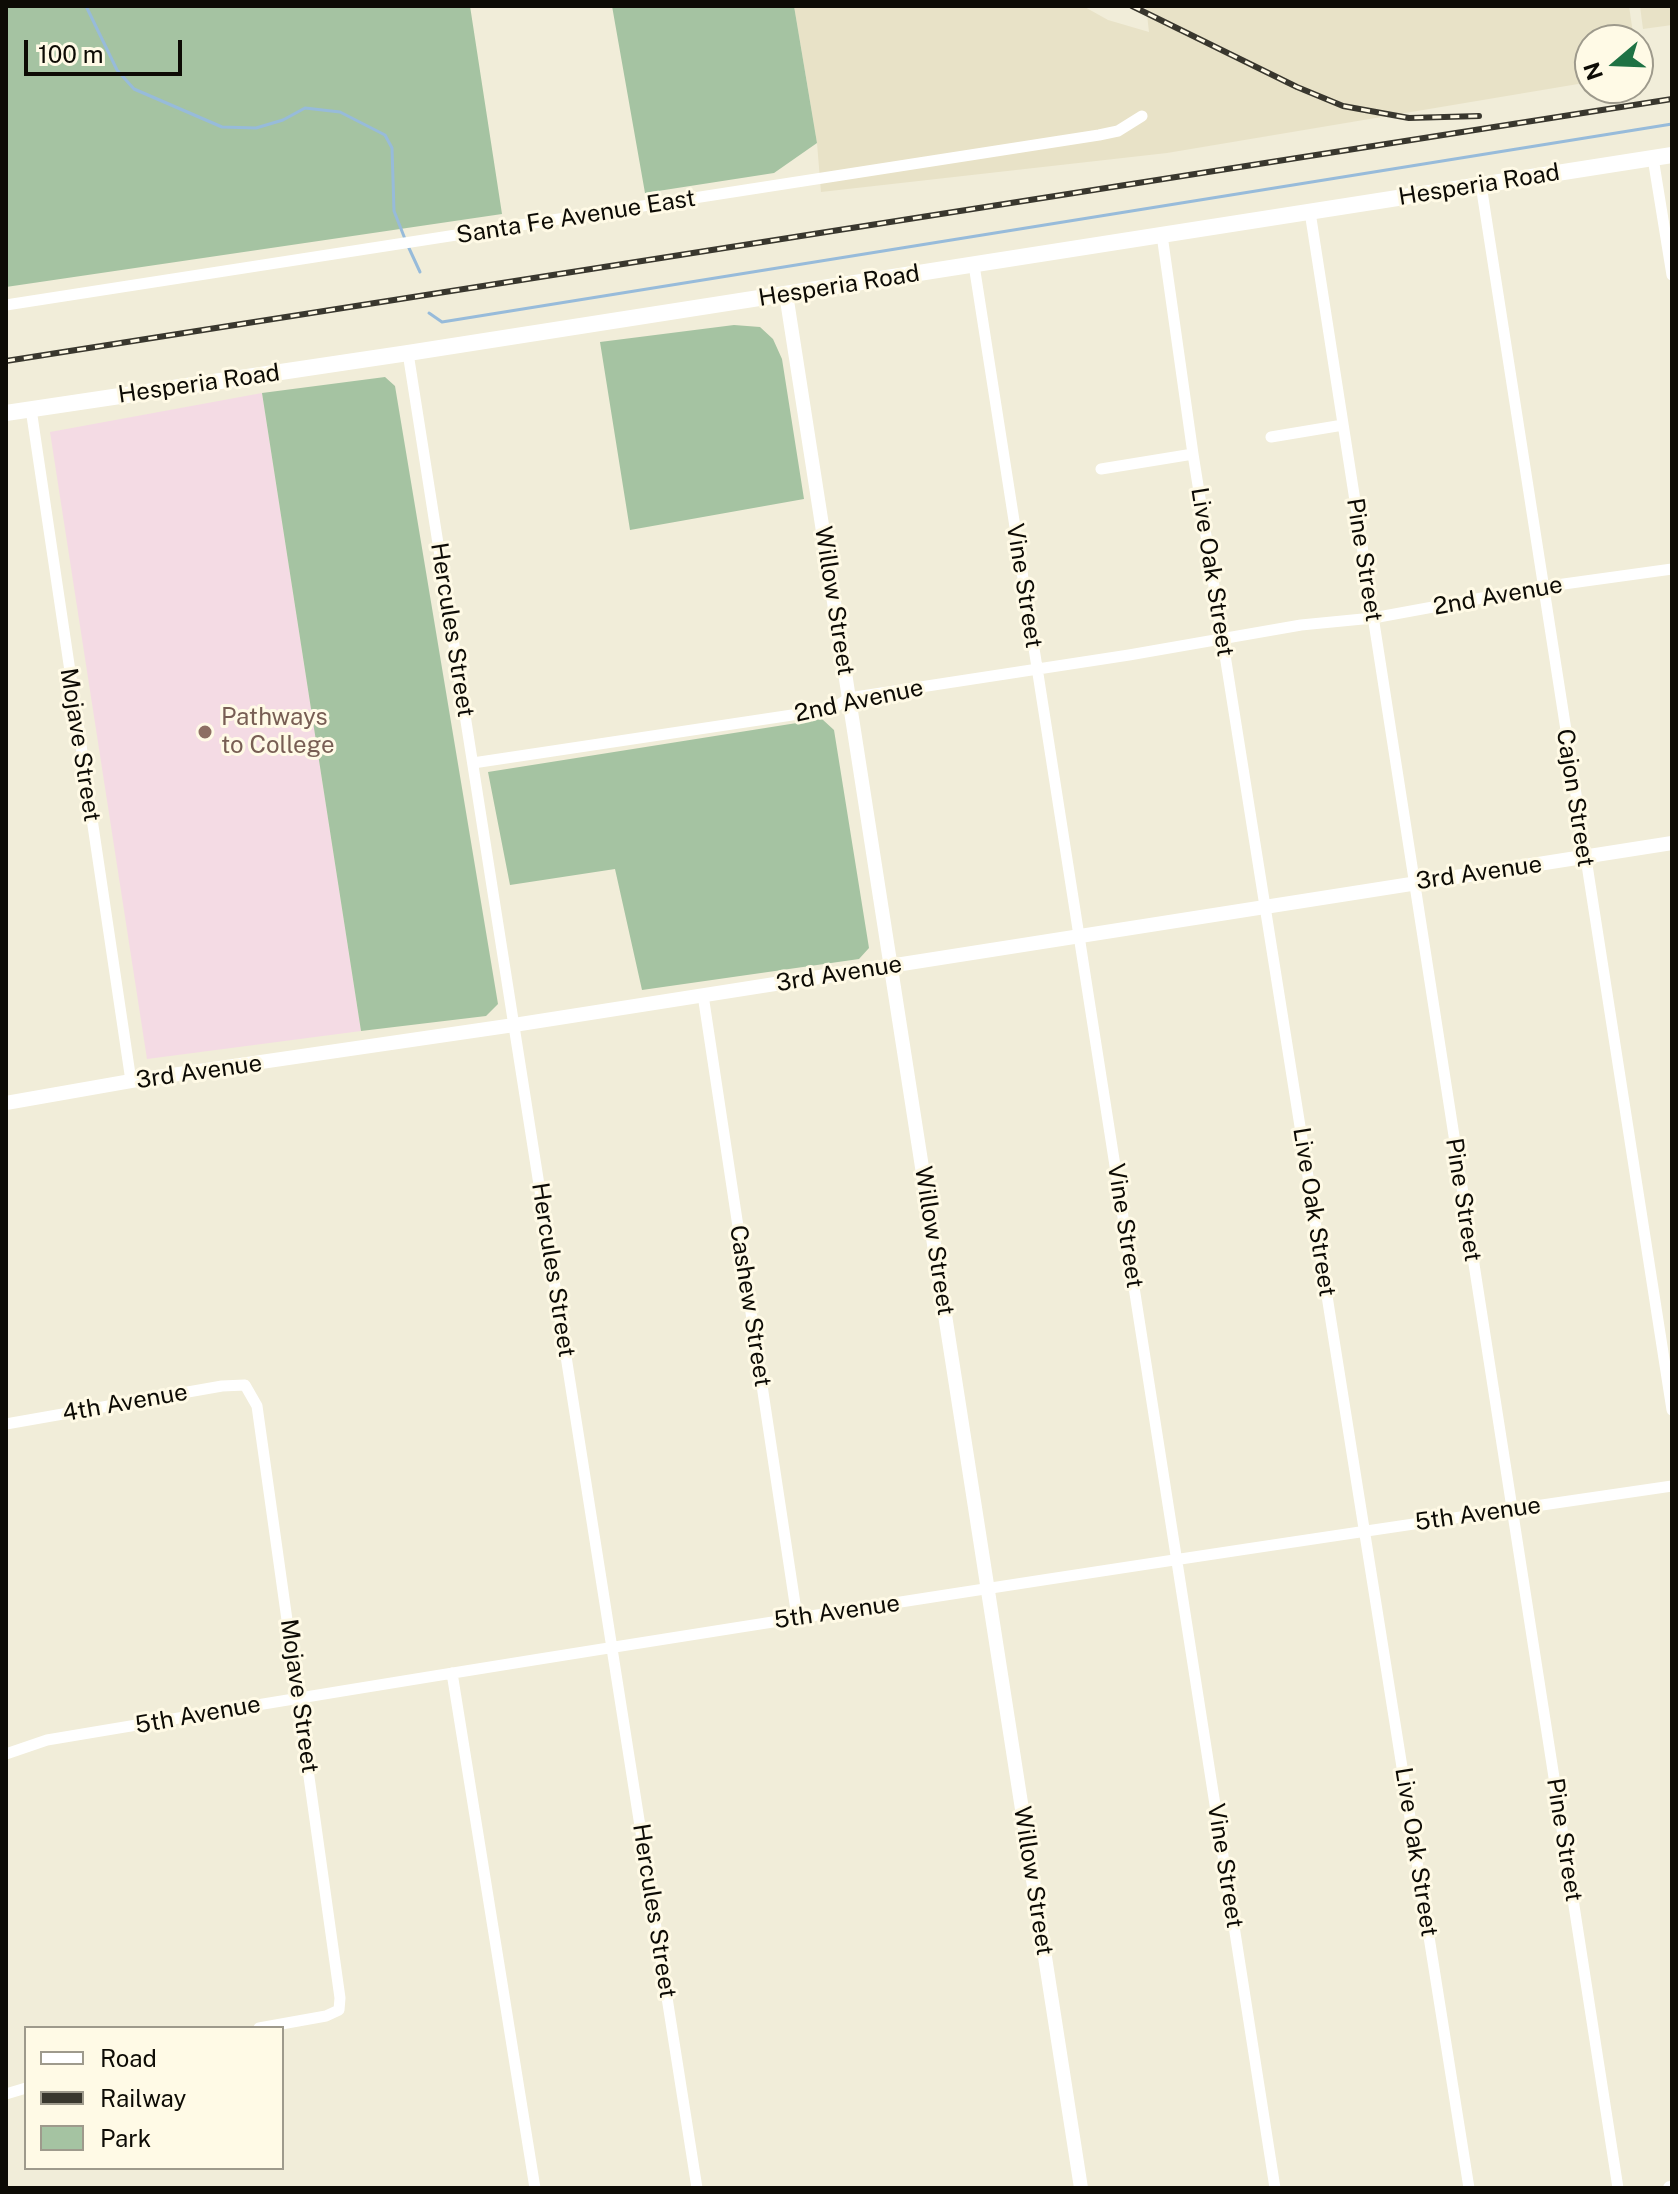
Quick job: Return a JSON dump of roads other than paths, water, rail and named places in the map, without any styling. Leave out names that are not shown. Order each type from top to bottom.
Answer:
[{"type":"main road","name":"Hesperia Road","points":[[6,413],[1672,155]]},
{"type":"street","name":"Santa Fe Avenue East","points":[[6,305],[1099,135],[1118,131],[1142,116]]},
{"type":"street","points":[[1653,158],[1672,275]]},
{"type":"street","name":"Cajon Street","points":[[1481,185],[1672,1410]]},
{"type":"street","name":"Pine Street","points":[[1310,212],[1618,2188]]},
{"type":"street","name":"Live Oak Street","points":[[1162,235],[1193,454],[1469,2188]]},
{"type":"street","name":"Vine Street","points":[[974,265],[1275,2188]]},
{"type":"street","name":"Willow Street","points":[[786,294],[1081,2188]]},
{"type":"street","name":"Hercules Street","points":[[408,353],[697,2188]]},
{"type":"street","name":"Mojave Street","points":[[31,409],[131,1081]]},
{"type":"street","points":[[1271,437],[1343,425]]},
{"type":"street","points":[[1101,469],[1193,454]]},
{"type":"street","name":"2nd Avenue","points":[[473,763],[832,709],[849,698],[1672,569]]},
{"type":"street","name":"3rd Avenue","points":[[6,1103],[131,1081],[514,1025],[1672,843]]},
{"type":"street","name":"Cashew Street","points":[[703,995],[797,1617]]},
{"type":"street","name":"Mojave Street","points":[[245,1385],[257,1406],[338,1982],[339,2010],[326,2016],[270,2026]]},
{"type":"street","name":"4th Avenue","points":[[6,1424],[222,1386],[245,1385]]},
{"type":"street","name":"5th Avenue","points":[[6,1754],[47,1740],[797,1617],[1672,1486]]},
{"type":"street","points":[[452,1673],[535,2188]]},
{"type":"waterway","points":[[86,6],[117,70],[134,89],[222,127],[256,128],[283,120],[305,108],[340,112],[385,135],[392,148],[394,211],[405,239]]},
{"type":"waterway","points":[[429,313],[442,322],[1672,124]]},
{"type":"waterway","points":[[408,246],[420,272]]},
{"type":"railway","points":[[1132,6],[1297,87],[1343,106],[1409,118],[1479,116]]},
{"type":"railway","points":[[6,361],[1672,99]]},
{"type":"place","name":"Pathways to College","points":[[205,732]]}]
